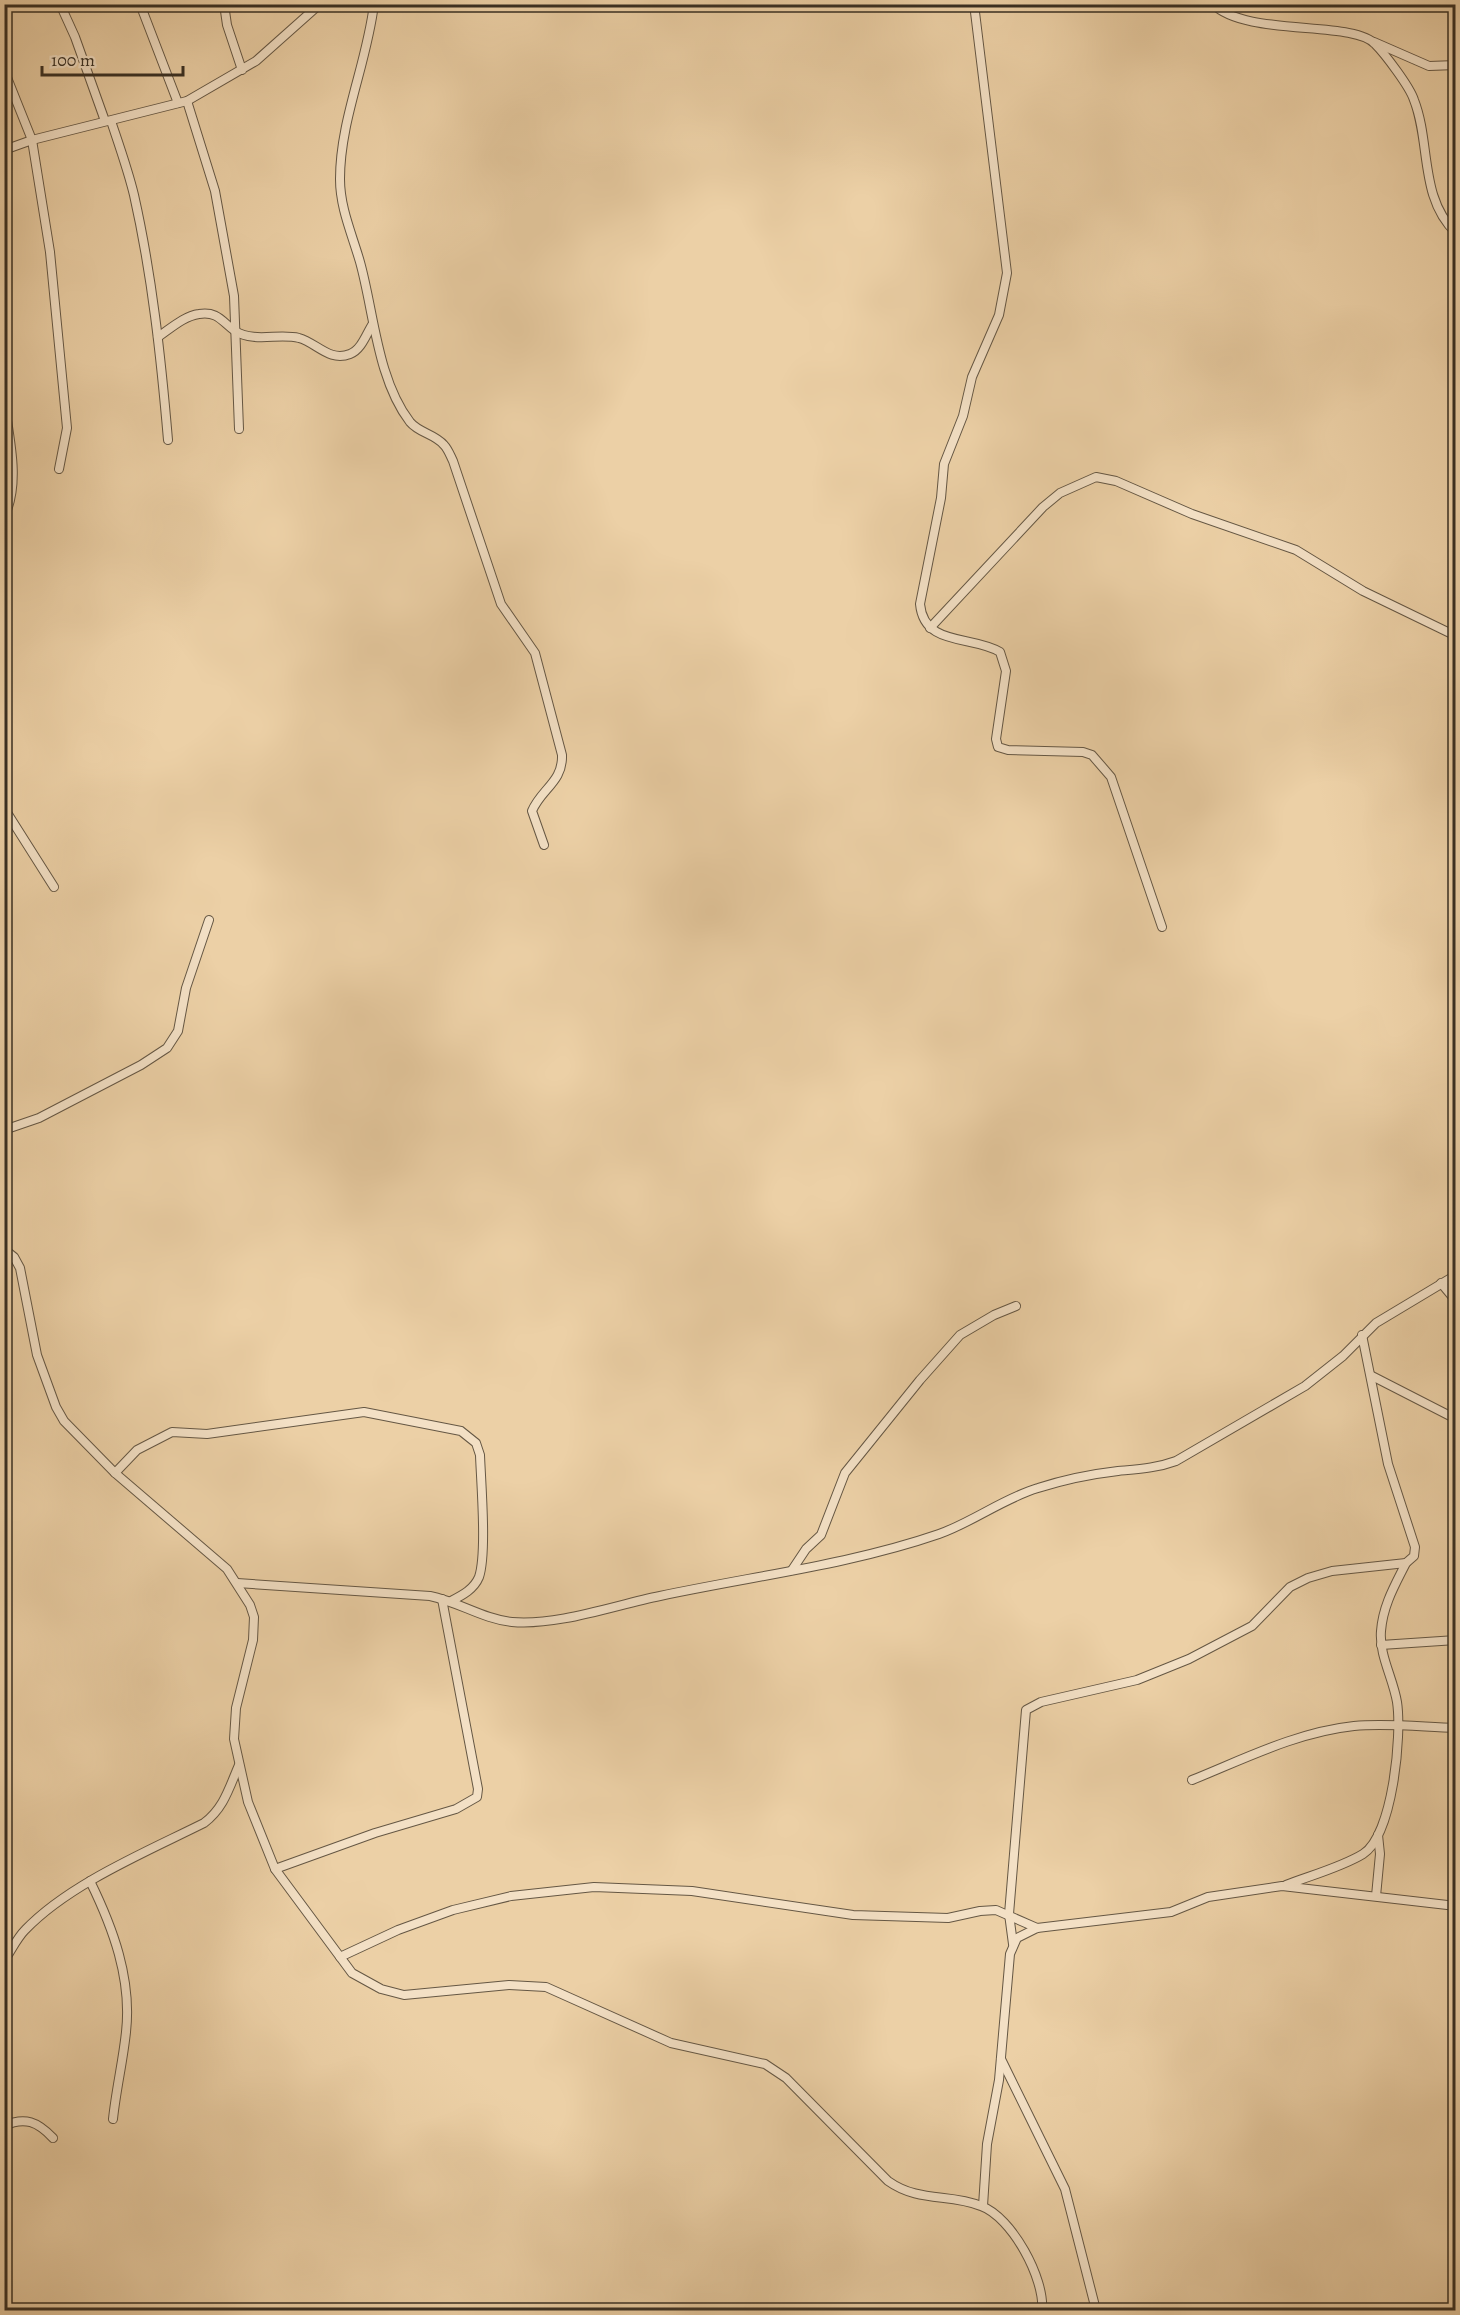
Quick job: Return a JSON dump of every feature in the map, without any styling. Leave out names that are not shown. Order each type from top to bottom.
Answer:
[{"type":"street","points":[[60,4],[108,121],[134,193],[158,337],[168,440]]},
{"type":"street","points":[[140,4],[182,102],[215,191],[234,296],[239,429]]},
{"type":"street","points":[[224,4],[227,25],[242,70]]},
{"type":"street","points":[[4,150],[32,140],[182,102],[242,70],[289,34],[320,4]]},
{"type":"street","points":[[374,4],[369,40],[346,133],[340,179],[344,213],[360,263],[372,325],[388,379],[410,422],[443,443],[453,460],[501,604],[535,653],[562,755],[563,768],[559,777],[532,811],[544,845]]},
{"type":"street","points":[[974,4],[1007,273],[999,315],[972,376],[963,417],[944,464],[941,498],[920,604],[921,615],[930,628],[958,640],[993,648],[1004,659],[1005,685],[996,739],[999,747],[1008,750],[1083,752],[1102,765],[1111,777],[1162,927]]},
{"type":"street","points":[[1213,4],[1232,16],[1250,20],[1356,34],[1429,66],[1455,65]]},
{"type":"street","points":[[1374,42],[1414,100],[1423,135],[1429,184],[1455,233]]},
{"type":"street","points":[[4,70],[32,140],[50,252],[64,390],[66,436],[59,469]]},
{"type":"street","points":[[158,337],[199,314],[215,315],[225,320],[235,330],[266,339],[302,339],[328,354],[345,355],[359,348],[372,325]]},
{"type":"street","points":[[4,402],[9,508],[4,517]]},
{"type":"street","points":[[930,628],[1043,507],[1060,493],[1096,477],[1137,488],[1192,514],[1296,549],[1364,591],[1455,636]]},
{"type":"street","points":[[4,808],[54,887]]},
{"type":"street","points":[[4,1130],[39,1118],[141,1065],[167,1048],[178,1031],[186,988],[208,920]]},
{"type":"street","points":[[4,1249],[14,1257],[20,1268],[37,1354],[56,1407],[64,1421],[115,1473],[227,1569],[250,1605],[255,1626],[236,1708],[234,1739],[248,1802],[275,1869],[352,1973],[381,1989],[404,1995],[509,1985],[546,1988],[671,2043],[765,2064],[786,2078],[888,2181],[900,2190],[914,2195],[983,2206],[1005,2227],[1034,2266],[1043,2295],[1042,2310]]},
{"type":"street","points":[[237,1583],[452,1600],[494,1618],[513,1622],[550,1620],[899,1546],[942,1533],[1037,1488],[1116,1471],[1155,1468],[1176,1461],[1305,1386],[1342,1356],[1362,1335],[1455,1275]]},
{"type":"street","points":[[1441,1283],[1455,1301]]},
{"type":"street","points":[[792,1570],[806,1549],[821,1534],[845,1473],[920,1380],[960,1335],[994,1315],[1016,1306]]},
{"type":"street","points":[[1013,1944],[1017,1938],[1037,1928],[1171,1912],[1208,1898],[1282,1886],[1364,1853],[1378,1835],[1386,1813],[1398,1726],[1397,1703],[1391,1674],[1381,1645],[1385,1609],[1391,1591],[1406,1563],[1414,1556],[1415,1547],[1388,1464],[1362,1335]]},
{"type":"street","points":[[1372,1377],[1455,1419]]},
{"type":"street","points":[[115,1473],[137,1450],[172,1432],[207,1434],[364,1412],[460,1431],[477,1443],[480,1455],[482,1550],[478,1578],[471,1590],[452,1600]]},
{"type":"street","points":[[983,2206],[987,2144],[1001,2058],[1013,1944],[1009,1914],[1026,1710],[1041,1702],[1137,1680],[1189,1659],[1252,1626],[1290,1587],[1308,1578],[1332,1571],[1406,1563]]},
{"type":"street","points":[[275,1869],[375,1833],[456,1809],[477,1797],[478,1789],[442,1599]]},
{"type":"street","points":[[1381,1645],[1455,1640]]},
{"type":"street","points":[[1191,1780],[1288,1742],[1325,1731],[1353,1726],[1455,1728]]},
{"type":"street","points":[[4,1961],[23,1931],[63,1899],[90,1881],[204,1823],[217,1813],[239,1765]]},
{"type":"street","points":[[1376,1896],[1380,1854],[1378,1835]]},
{"type":"street","points":[[90,1881],[116,1941],[124,1991],[127,2030],[113,2119]]},
{"type":"street","points":[[1282,1886],[1455,1906]]},
{"type":"street","points":[[340,1957],[398,1930],[481,1902],[511,1896],[594,1887],[692,1891],[853,1915],[948,1918],[980,1911],[1009,1914],[1037,1928]]},
{"type":"street","points":[[1001,2058],[1065,2189],[1096,2310]]},
{"type":"street","points":[[4,2126],[15,2121],[33,2122],[53,2138]]}]
